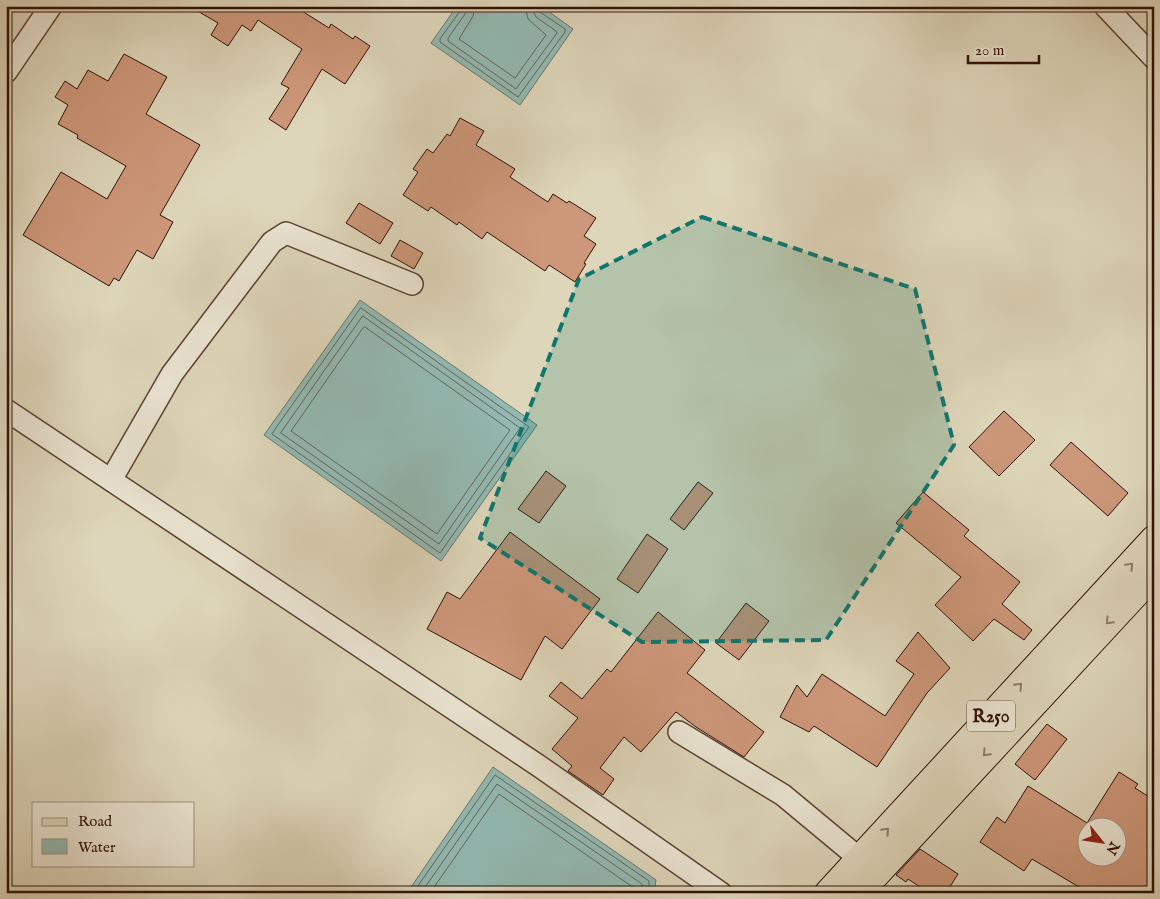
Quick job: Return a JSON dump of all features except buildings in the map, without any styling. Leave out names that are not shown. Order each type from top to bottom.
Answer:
[{"type":"main road","name":"R250","points":[[829,893],[1154,540]]},
{"type":"main road","name":"R250","points":[[858,893],[1154,573]]},
{"type":"street","points":[[6,72],[51,6]]},
{"type":"street","points":[[1106,6],[1154,58]]},
{"type":"street","points":[[111,480],[172,374],[272,242],[286,234],[412,284]]},
{"type":"street","points":[[6,410],[540,766],[721,893]]},
{"type":"street","points":[[679,732],[783,795],[860,859]]},
{"type":"highlighted area","points":[[702,217],[915,289],[954,445],[826,640],[642,642],[480,538],[579,279]]},
{"type":"water","points":[[457,6],[541,6],[573,29],[520,105],[431,43]]},
{"type":"water","points":[[360,300],[537,425],[441,561],[264,435]]},
{"type":"water","points":[[493,767],[656,880],[654,893],[407,893]]}]
